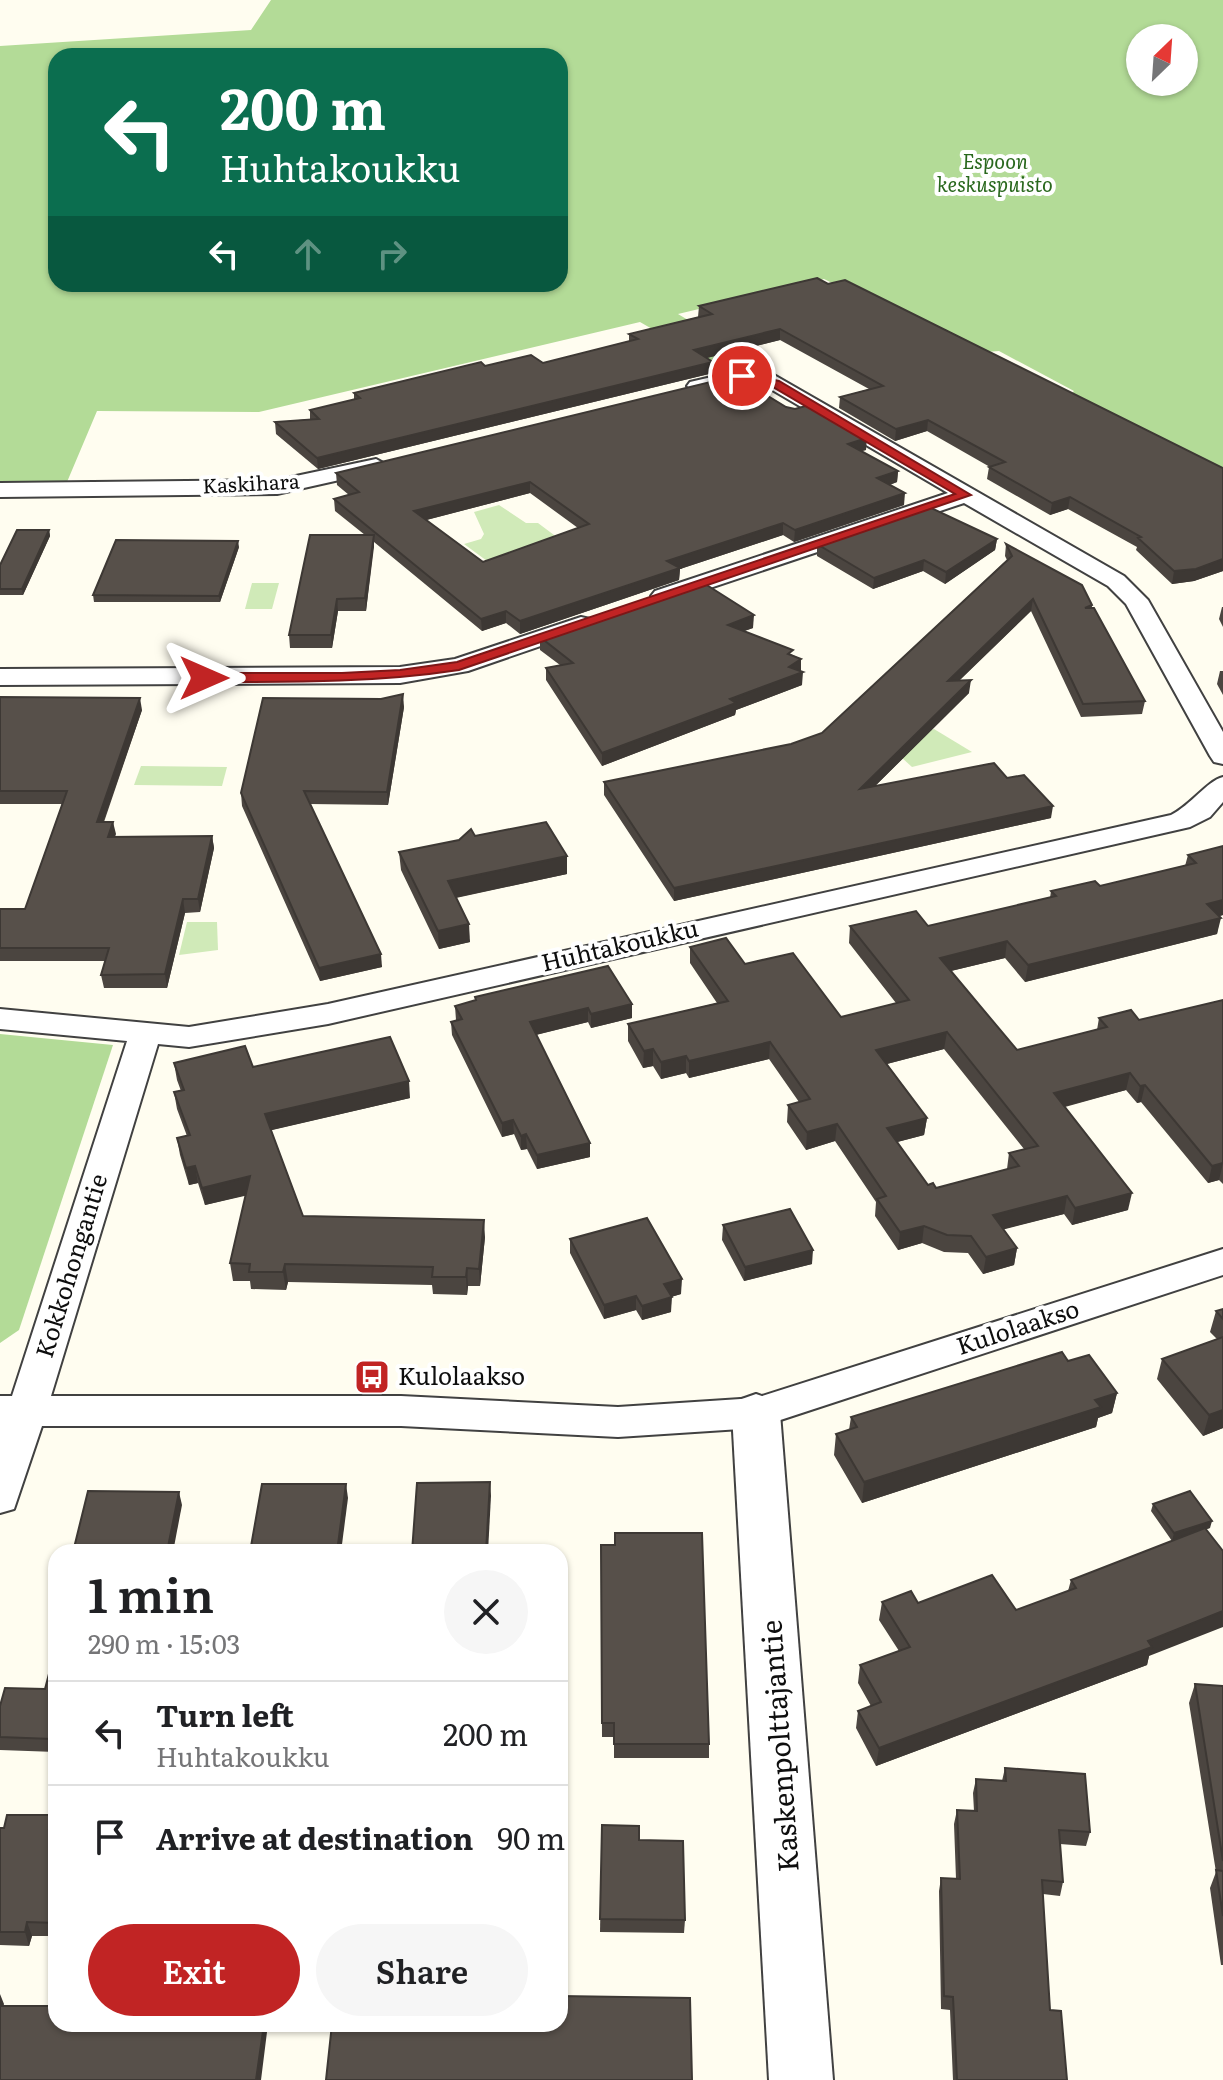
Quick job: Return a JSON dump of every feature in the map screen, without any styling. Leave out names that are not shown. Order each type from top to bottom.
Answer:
[{"type":"street","points":[[670,393],[730,378],[767,379],[1128,591],[1223,756]]},
{"type":"street","name":"Kaskihara","points":[[0,490],[291,486],[403,459]]},
{"type":"street","points":[[644,603],[965,495]]},
{"type":"street","points":[[0,677],[400,675],[459,666],[601,618]]},
{"type":"street","name":"Huhtakoukku","points":[[0,1019],[145,1034],[219,1034],[328,1014],[1180,821],[1200,811],[1223,785]]},
{"type":"street","name":"Kokkohongantie","points":[[0,1497],[13,1411],[145,1034]]},
{"type":"street","name":"Kulolaakso","points":[[13,1411],[401,1411],[618,1422],[756,1413],[1223,1262]]},
{"type":"street","name":"Kaskenpolttajantie","points":[[756,1413],[801,2080]]},
{"type":"green space","name":"Espoon keskuspuisto","points":[[271,0],[1223,0],[1223,479],[1065,401],[1074,391],[999,351],[973,353],[824,279],[678,314],[775,372],[715,376],[706,371],[711,363],[640,322],[259,412],[97,411],[67,482],[0,482],[0,46],[251,30]]},
{"type":"green space","points":[[499,505],[526,523],[538,523],[566,544],[502,572],[464,544],[481,539],[484,534],[474,512]]},
{"type":"green space","points":[[252,583],[279,583],[272,609],[245,609]]},
{"type":"green space","points":[[934,729],[972,752],[912,767],[889,746]]},
{"type":"green space","points":[[141,766],[227,767],[222,786],[134,785]]},
{"type":"green space","points":[[187,922],[217,922],[218,950],[179,955]]},
{"type":"green space","points":[[0,1034],[113,1045],[19,1330],[0,1343]]},
{"type":"building","points":[[817,278],[828,284],[845,280],[1223,468],[1223,559],[1196,569],[1174,571],[1138,538],[1141,537],[1070,497],[1052,503],[989,467],[1005,462],[928,420],[896,429],[840,397],[883,386],[780,329],[694,350],[713,362],[317,458],[275,422],[319,419],[310,410],[360,398],[354,393],[481,362],[485,366],[531,355],[543,363],[638,339],[629,334],[712,314],[699,306]]},
{"type":"building","points":[[735,376],[786,407],[795,409],[809,405],[867,438],[848,444],[898,471],[877,478],[905,493],[795,530],[783,523],[667,561],[680,568],[520,621],[506,611],[481,619],[334,499],[359,492],[336,473]],"holes":[[[530,482],[589,524],[483,562],[414,511]]]},
{"type":"building","points":[[929,507],[997,539],[946,572],[924,560],[874,578],[817,544]]},
{"type":"building","points":[[17,530],[49,530],[22,589],[0,589],[0,565]]},
{"type":"building","points":[[310,535],[374,535],[365,598],[337,599],[331,635],[289,635]]},
{"type":"building","points":[[116,540],[238,541],[219,596],[93,595]]},
{"type":"building","points":[[1006,544],[1082,585],[1092,605],[1085,608],[1094,608],[1145,701],[1083,704],[1033,599],[948,681],[971,680],[860,789],[994,763],[1007,778],[1024,775],[1053,806],[674,888],[604,782],[791,744],[822,733],[1012,556]]},
{"type":"building","points":[[702,582],[754,615],[728,625],[793,650],[788,654],[801,659],[789,667],[803,672],[730,699],[736,703],[602,753],[546,668],[573,663],[540,637]]},
{"type":"building","points":[[403,694],[387,792],[304,791],[381,954],[319,968],[241,793],[263,698],[381,699]]},
{"type":"building","points":[[0,697],[140,698],[97,822],[113,822],[108,837],[212,836],[198,899],[183,899],[165,974],[101,975],[109,948],[0,948],[0,909],[25,909],[67,791],[0,791]]},
{"type":"building","points":[[546,822],[567,856],[448,881],[469,924],[438,931],[399,852],[459,840],[471,829],[475,836]]},
{"type":"building","points":[[1223,846],[1223,900],[1207,904],[1221,918],[1028,965],[1007,941],[940,958],[1017,1050],[1107,1027],[1099,1018],[1131,1010],[1139,1020],[1223,1000],[1223,1163],[1212,1166],[1145,1085],[1140,1086],[1130,1073],[1054,1093],[1132,1193],[1075,1208],[1067,1196],[993,1215],[1017,1248],[986,1257],[971,1236],[947,1235],[924,1226],[900,1232],[877,1199],[886,1196],[837,1124],[807,1132],[788,1105],[810,1099],[770,1042],[689,1061],[686,1056],[661,1062],[653,1049],[644,1051],[628,1024],[728,1001],[690,947],[726,938],[745,964],[793,953],[841,1017],[909,1000],[850,926],[916,911],[928,926],[1056,896],[1051,891],[1095,881],[1100,886],[1196,863],[1188,855]],"holes":[[[947,1032],[1038,1146],[1009,1153],[1019,1166],[936,1188],[933,1183],[928,1185],[887,1128],[927,1118],[876,1050]]]},
{"type":"building","points":[[608,966],[632,1004],[591,1014],[588,1008],[530,1022],[590,1143],[537,1155],[526,1134],[521,1136],[513,1120],[502,1123],[451,1022],[462,1019],[455,1006],[476,1000],[475,997]]},
{"type":"building","points":[[390,1037],[409,1081],[265,1114],[303,1216],[484,1220],[479,1269],[467,1268],[466,1277],[432,1277],[433,1267],[285,1264],[283,1272],[249,1272],[250,1264],[230,1263],[250,1176],[202,1188],[195,1166],[186,1168],[177,1138],[190,1135],[174,1092],[184,1090],[174,1063],[245,1046],[253,1067]]},
{"type":"building","points":[[790,1209],[813,1250],[745,1267],[723,1225]]},
{"type":"building","points":[[647,1218],[682,1279],[664,1284],[672,1297],[642,1306],[636,1296],[604,1305],[570,1239]]},
{"type":"building","points":[[1223,1337],[1223,1410],[1209,1415],[1162,1359]]},
{"type":"building","points":[[1062,1352],[1068,1361],[1089,1355],[1117,1393],[1095,1400],[1101,1407],[864,1482],[836,1434],[857,1427],[851,1417]]},
{"type":"building","points":[[490,1482],[486,1544],[413,1544],[417,1483]]},
{"type":"building","points":[[262,1484],[346,1484],[338,1544],[251,1544]]},
{"type":"building","points":[[88,1491],[179,1492],[169,1544],[75,1544]]},
{"type":"building","points":[[1190,1491],[1212,1521],[1174,1533],[1153,1504]]},
{"type":"building","points":[[1205,1528],[1223,1551],[1223,1611],[1148,1641],[1152,1647],[879,1748],[858,1711],[881,1702],[860,1665],[910,1647],[882,1602],[911,1591],[918,1603],[992,1575],[1016,1610],[1076,1588],[1071,1580]]},
{"type":"building","points":[[615,1533],[702,1533],[709,1744],[614,1744],[614,1723],[602,1723],[601,1545],[615,1545]]},
{"type":"building","points":[[48,1678],[48,1739],[0,1737],[0,1706],[5,1688],[45,1689]]},
{"type":"building","points":[[1195,1684],[1223,1686],[1223,1861]]},
{"type":"building","points":[[1005,1768],[1085,1774],[1090,1832],[1059,1830],[1063,1882],[1042,1880],[1050,2010],[1061,2011],[1067,2080],[957,2080],[953,1997],[944,1996],[941,1878],[960,1879],[957,1810],[977,1811],[976,1779],[1006,1781]]},
{"type":"building","points":[[7,1815],[48,1815],[48,1923],[27,1922],[25,1932],[0,1932],[0,1828],[4,1828]]},
{"type":"building","points":[[602,1825],[639,1826],[639,1840],[683,1841],[685,1920],[600,1919]]},
{"type":"building","points":[[1216,1870],[1223,1871],[1223,1916]]},
{"type":"building","points":[[568,1996],[690,1998],[692,2080],[326,2080],[331,2032],[568,2032]]},
{"type":"building","points":[[0,2006],[48,2006],[48,2032],[263,2032],[256,2080],[0,2080]]},
{"type":"place","name":"Kulolaakso","points":[[372,1377]]},
{"type":"route","points":[[204,678],[342,678],[400,675],[459,666],[965,495],[775,383],[755,376],[742,376]]}]
